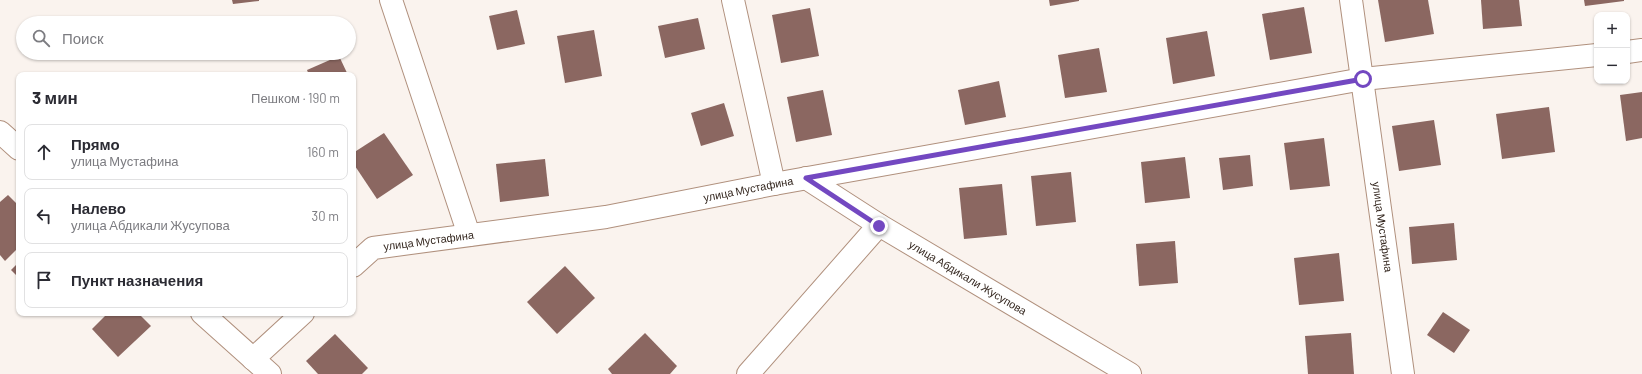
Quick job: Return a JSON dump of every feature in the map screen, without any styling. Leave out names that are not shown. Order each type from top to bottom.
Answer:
[{"type":"street","points":[[391,0],[469,235]]},
{"type":"street","points":[[733,0],[774,184]]},
{"type":"street","name":"улица Мустафина","points":[[1351,0],[1403,374]]},
{"type":"street","points":[[1630,52],[1642,50]]},
{"type":"street","name":"улица Мустафина","points":[[356,263],[373,248],[606,217],[806,178],[1363,79],[1594,55]]},
{"type":"street","points":[[0,132],[16,146]]},
{"type":"street","name":"улица Абдикали Жусупова","points":[[806,178],[879,226],[1130,374]]},
{"type":"street","points":[[748,374],[879,226]]},
{"type":"street","points":[[205,316],[270,374]]},
{"type":"street","points":[[253,359],[300,316]]},
{"type":"building","points":[[232,0],[259,0],[259,1],[233,4]]},
{"type":"building","points":[[1049,0],[1079,0],[1079,1],[1050,6]]},
{"type":"building","points":[[1378,0],[1428,0],[1434,34],[1385,42]]},
{"type":"building","points":[[1481,0],[1519,0],[1522,26],[1483,29]]},
{"type":"building","points":[[1584,0],[1624,0],[1624,1],[1585,6]]},
{"type":"building","points":[[1304,7],[1312,53],[1270,60],[1262,14]]},
{"type":"building","points":[[810,8],[819,56],[781,63],[772,15]]},
{"type":"building","points":[[517,10],[525,44],[497,50],[489,16]]},
{"type":"building","points":[[698,18],[705,49],[665,58],[658,26]]},
{"type":"building","points":[[594,30],[602,76],[565,83],[557,36]]},
{"type":"building","points":[[1207,31],[1215,76],[1173,84],[1166,38]]},
{"type":"building","points":[[1099,48],[1107,92],[1065,98],[1058,55]]},
{"type":"building","points":[[330,60],[341,60],[347,72],[308,72],[307,70]]},
{"type":"building","points":[[999,81],[1006,117],[965,125],[958,90]]},
{"type":"building","points":[[823,90],[832,135],[796,142],[787,97]]},
{"type":"building","points":[[1642,92],[1642,138],[1626,141],[1620,95]]},
{"type":"building","points":[[724,103],[734,136],[701,146],[691,113]]},
{"type":"building","points":[[1549,107],[1555,152],[1502,159],[1496,114]]},
{"type":"building","points":[[1434,120],[1441,165],[1399,171],[1392,126]]},
{"type":"building","points":[[384,133],[413,175],[377,199],[356,168],[356,151]]},
{"type":"building","points":[[1324,138],[1330,186],[1290,190],[1284,143]]},
{"type":"building","points":[[1250,155],[1253,186],[1223,190],[1219,158]]},
{"type":"building","points":[[1185,157],[1190,198],[1145,203],[1141,162]]},
{"type":"building","points":[[545,159],[549,196],[500,202],[496,164]]},
{"type":"building","points":[[1071,172],[1076,222],[1036,226],[1031,176]]},
{"type":"building","points":[[1002,184],[1007,235],[964,239],[959,188]]},
{"type":"building","points":[[8,195],[16,203],[16,250],[5,261],[0,255],[0,202]]},
{"type":"building","points":[[1454,223],[1457,260],[1412,264],[1409,227]]},
{"type":"building","points":[[1175,241],[1178,283],[1139,286],[1136,244]]},
{"type":"building","points":[[1339,253],[1344,301],[1299,305],[1294,258]]},
{"type":"building","points":[[16,265],[16,275],[11,270]]},
{"type":"building","points":[[565,266],[595,298],[557,334],[527,302]]},
{"type":"building","points":[[1443,312],[1470,330],[1454,353],[1427,335]]},
{"type":"building","points":[[105,316],[141,316],[151,326],[118,357],[92,329]]},
{"type":"building","points":[[645,333],[677,366],[670,374],[612,374],[608,369]]},
{"type":"building","points":[[1351,333],[1354,374],[1308,374],[1305,336]]},
{"type":"building","points":[[335,334],[368,368],[362,374],[318,374],[306,361]]},
{"type":"route","points":[[879,226],[806,178],[1363,79]]}]
